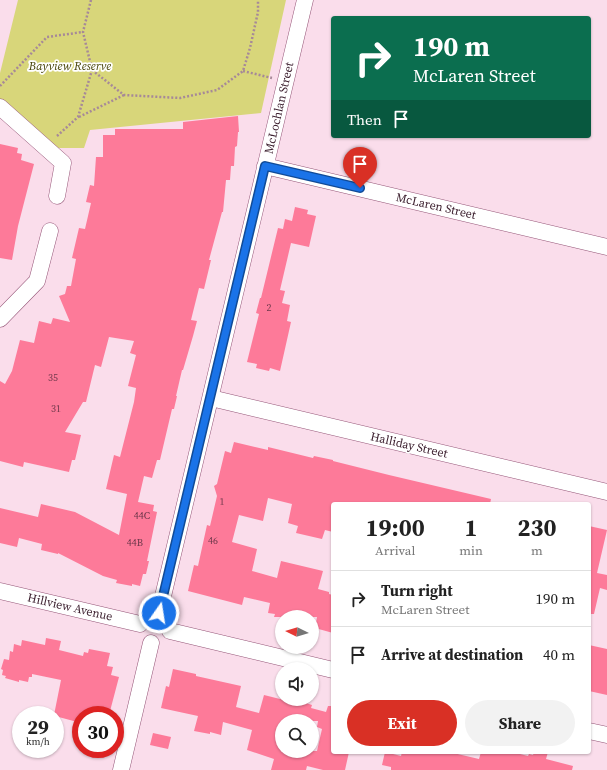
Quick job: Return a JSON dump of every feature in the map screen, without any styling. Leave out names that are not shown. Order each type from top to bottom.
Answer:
[{"type":"street","name":"McLochlan Street","points":[[159,613],[305,0]]},
{"type":"street","points":[[0,107],[63,163],[57,196]]},
{"type":"street","name":"McLaren Street","points":[[265,166],[607,247]]},
{"type":"street","points":[[0,319],[37,281],[50,231]]},
{"type":"street","name":"Halliday Street","points":[[211,398],[607,492]]},
{"type":"street","name":"Hillview Avenue","points":[[0,591],[140,624]]},
{"type":"street","points":[[151,613],[159,613],[168,619],[170,631],[165,640],[160,643],[151,643],[142,637],[140,632],[140,624],[146,615],[151,613]]},
{"type":"street","points":[[170,631],[331,670]]},
{"type":"street","points":[[121,770],[151,643]]},
{"type":"street","points":[[591,732],[607,736]]},
{"type":"path","points":[[78,118],[92,70],[83,32],[91,0]]},
{"type":"path","points":[[44,146],[78,118],[124,95],[180,98],[217,90],[243,71],[258,12],[258,0]]},
{"type":"path","points":[[0,86],[46,37],[83,32]]},
{"type":"path","points":[[92,70],[124,95]]},
{"type":"path","points":[[243,71],[285,82]]},
{"type":"green space","name":"Bayview Reserve","points":[[18,0],[286,0],[261,113],[90,130],[84,148],[57,148],[0,101],[0,73]]},
{"type":"building","points":[[238,116],[239,132],[237,146],[235,147],[234,166],[231,166],[230,180],[226,180],[223,212],[209,260],[211,260],[204,289],[199,288],[191,320],[197,321],[182,370],[174,409],[172,409],[160,460],[157,460],[152,478],[144,476],[138,502],[154,505],[153,511],[157,512],[147,561],[149,561],[146,574],[143,574],[140,586],[116,583],[117,580],[103,576],[58,553],[41,550],[42,544],[19,538],[17,547],[0,543],[0,508],[38,517],[41,504],[75,512],[119,535],[127,494],[106,489],[114,455],[120,457],[134,402],[136,388],[128,386],[136,355],[130,353],[134,341],[109,337],[101,367],[95,365],[86,402],[83,402],[65,432],[81,435],[75,460],[72,460],[69,472],[24,462],[23,467],[0,461],[0,381],[5,384],[12,371],[20,340],[34,343],[39,321],[51,324],[53,318],[70,322],[59,296],[65,294],[67,286],[71,286],[76,259],[72,258],[79,228],[85,229],[91,203],[86,202],[90,185],[94,186],[96,157],[103,157],[103,135],[115,135],[115,129],[183,129],[183,122]]},
{"type":"building","points":[[0,144],[18,148],[17,153],[22,154],[21,160],[34,164],[18,226],[12,260],[0,258]]},
{"type":"building","points":[[295,207],[308,210],[307,214],[316,216],[309,247],[291,243],[280,290],[285,291],[282,303],[290,305],[287,321],[291,322],[280,371],[270,368],[269,371],[256,368],[257,364],[247,362],[259,314],[256,313],[278,228],[283,229],[285,219],[292,221]]},
{"type":"building","points":[[234,442],[268,450],[268,447],[313,458],[314,456],[333,460],[491,499],[490,502],[331,502],[331,532],[325,530],[322,539],[296,533],[298,526],[288,523],[292,504],[268,498],[263,521],[239,515],[232,542],[257,549],[252,571],[277,578],[281,561],[323,571],[318,589],[329,592],[329,594],[331,594],[331,632],[319,629],[319,610],[275,610],[275,614],[268,613],[270,603],[244,597],[242,605],[188,591],[194,565],[198,566],[207,525],[210,526],[217,496],[214,486],[217,484],[225,451],[231,453]]},
{"type":"building","points":[[591,526],[607,530],[597,573],[607,575],[607,590],[600,588],[594,614],[591,614]]},
{"type":"building","points":[[46,638],[61,641],[59,650],[83,656],[84,652],[88,653],[89,649],[110,653],[107,666],[113,667],[111,675],[119,677],[111,706],[72,706],[72,721],[64,718],[64,706],[56,706],[61,680],[32,674],[32,677],[29,677],[28,682],[19,680],[19,682],[5,678],[6,676],[2,675],[3,670],[1,669],[4,659],[9,660],[10,651],[13,652],[14,644],[21,646],[22,640],[45,645]]},
{"type":"building","points":[[591,645],[607,649],[607,695],[591,691]]},
{"type":"building","points":[[173,669],[196,674],[196,676],[241,686],[236,707],[259,713],[264,695],[275,698],[275,706],[312,706],[311,708],[326,712],[328,706],[331,706],[331,754],[349,754],[345,770],[323,770],[307,766],[306,770],[271,770],[274,759],[247,750],[252,730],[223,722],[221,735],[210,732],[210,734],[194,731],[198,716],[161,708],[166,686],[169,687]]},
{"type":"building","points":[[153,733],[171,737],[168,749],[150,745]]},
{"type":"building","points":[[385,754],[401,756],[402,754],[458,754],[479,759],[480,754],[520,754],[528,756],[529,754],[547,754],[546,759],[573,766],[572,770],[391,770],[391,767],[382,765]]},
{"type":"route","points":[[159,613],[265,166],[360,188]]}]
